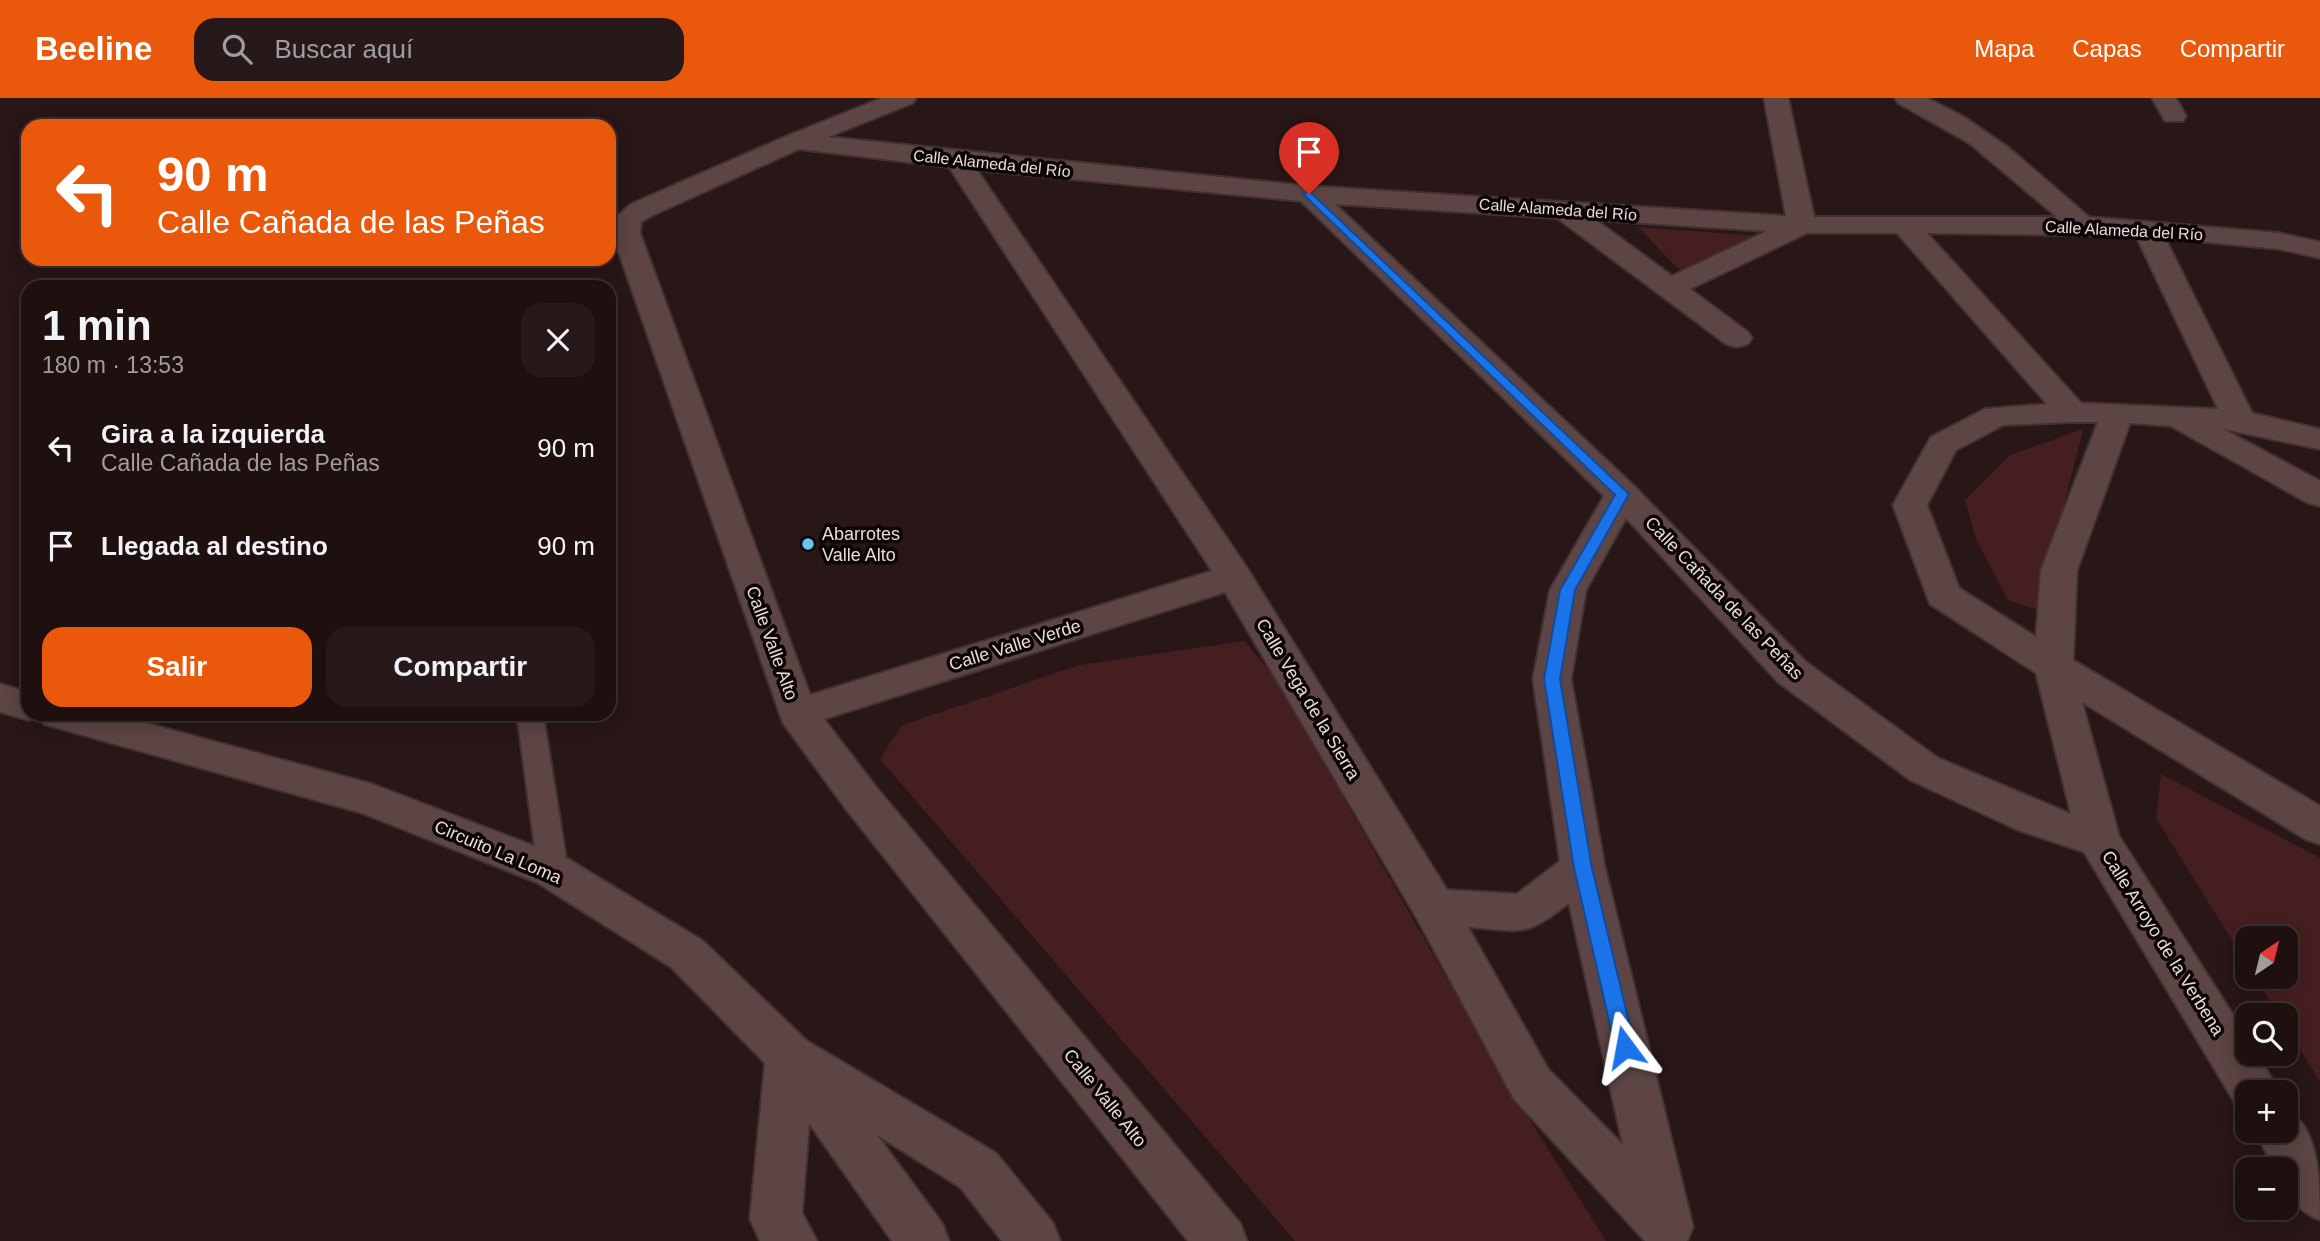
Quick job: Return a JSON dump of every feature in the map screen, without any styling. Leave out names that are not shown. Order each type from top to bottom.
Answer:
[{"type":"street","name":"Calle Valle Alto","points":[[904,98],[796,141],[641,209],[628,219],[626,233],[796,713],[861,798],[1221,1241]]},
{"type":"street","points":[[1670,288],[1802,225],[1776,98]]},
{"type":"street","points":[[1907,98],[1924,105],[1998,150],[2082,225]]},
{"type":"street","name":"Calle Alameda del Río","points":[[796,141],[958,160],[1309,194],[1802,225],[2082,225],[2146,228],[2279,241],[2320,250]]},
{"type":"street","name":"Calle Vega de la Sierra","points":[[958,160],[1234,577],[1434,907],[1531,1084],[1670,1234]]},
{"type":"street","name":"Calle Cañada de las Peñas","points":[[1309,194],[1622,494],[1792,671],[1924,769],[2033,818],[2099,840]]},
{"type":"street","points":[[1563,209],[1737,338]]},
{"type":"street","points":[[1904,225],[2073,412]]},
{"type":"street","points":[[2146,228],[2239,419]]},
{"type":"street","points":[[2320,439],[2239,419],[2171,414],[2073,412],[1996,416],[1942,443],[1910,505],[1943,594],[2053,666],[2320,827]]},
{"type":"street","name":"Calle Arroyo de la Verbena","points":[[2118,413],[2059,570],[2053,666],[2099,840],[2248,1080]]},
{"type":"street","points":[[2171,414],[2320,495]]},
{"type":"street","points":[[1622,494],[1567,590],[1552,679],[1583,868],[1670,1234]]},
{"type":"street","name":"Calle Valle Verde","points":[[796,713],[1234,577]]},
{"type":"street","points":[[0,698],[21,704]]},
{"type":"street","name":"Circuito La Loma","points":[[84,721],[372,800],[553,871],[687,954],[790,1056],[923,1241]]},
{"type":"street","points":[[1434,907],[1525,913],[1583,868]]},
{"type":"street","points":[[790,1241],[776,1219],[790,1056],[978,1170],[1034,1241]]},
{"type":"street","points":[[2287,1143],[2320,1196]]},
{"type":"lane","points":[[531,721],[553,871]]},
{"type":"shaded area","points":[[1638,227],[1761,236],[1686,277]]},
{"type":"shaded area","points":[[2083,429],[2038,610],[2008,600],[1976,539],[1965,500],[2010,455]]},
{"type":"shaded area","points":[[1244,641],[1274,676],[1503,1077],[1606,1241],[1295,1241],[880,759],[902,725],[1080,665]]},
{"type":"shaded area","points":[[2161,774],[2320,858],[2320,1082],[2298,1046],[2298,1003],[2271,1003],[2263,989],[2298,989],[2298,926],[2235,926],[2235,945],[2156,818]]},
{"type":"place","name":"Abarrotes Valle Alto","points":[[808,544]]},
{"type":"route","points":[[1309,194],[1622,494],[1567,590],[1552,679],[1583,868],[1625,1047]]}]
